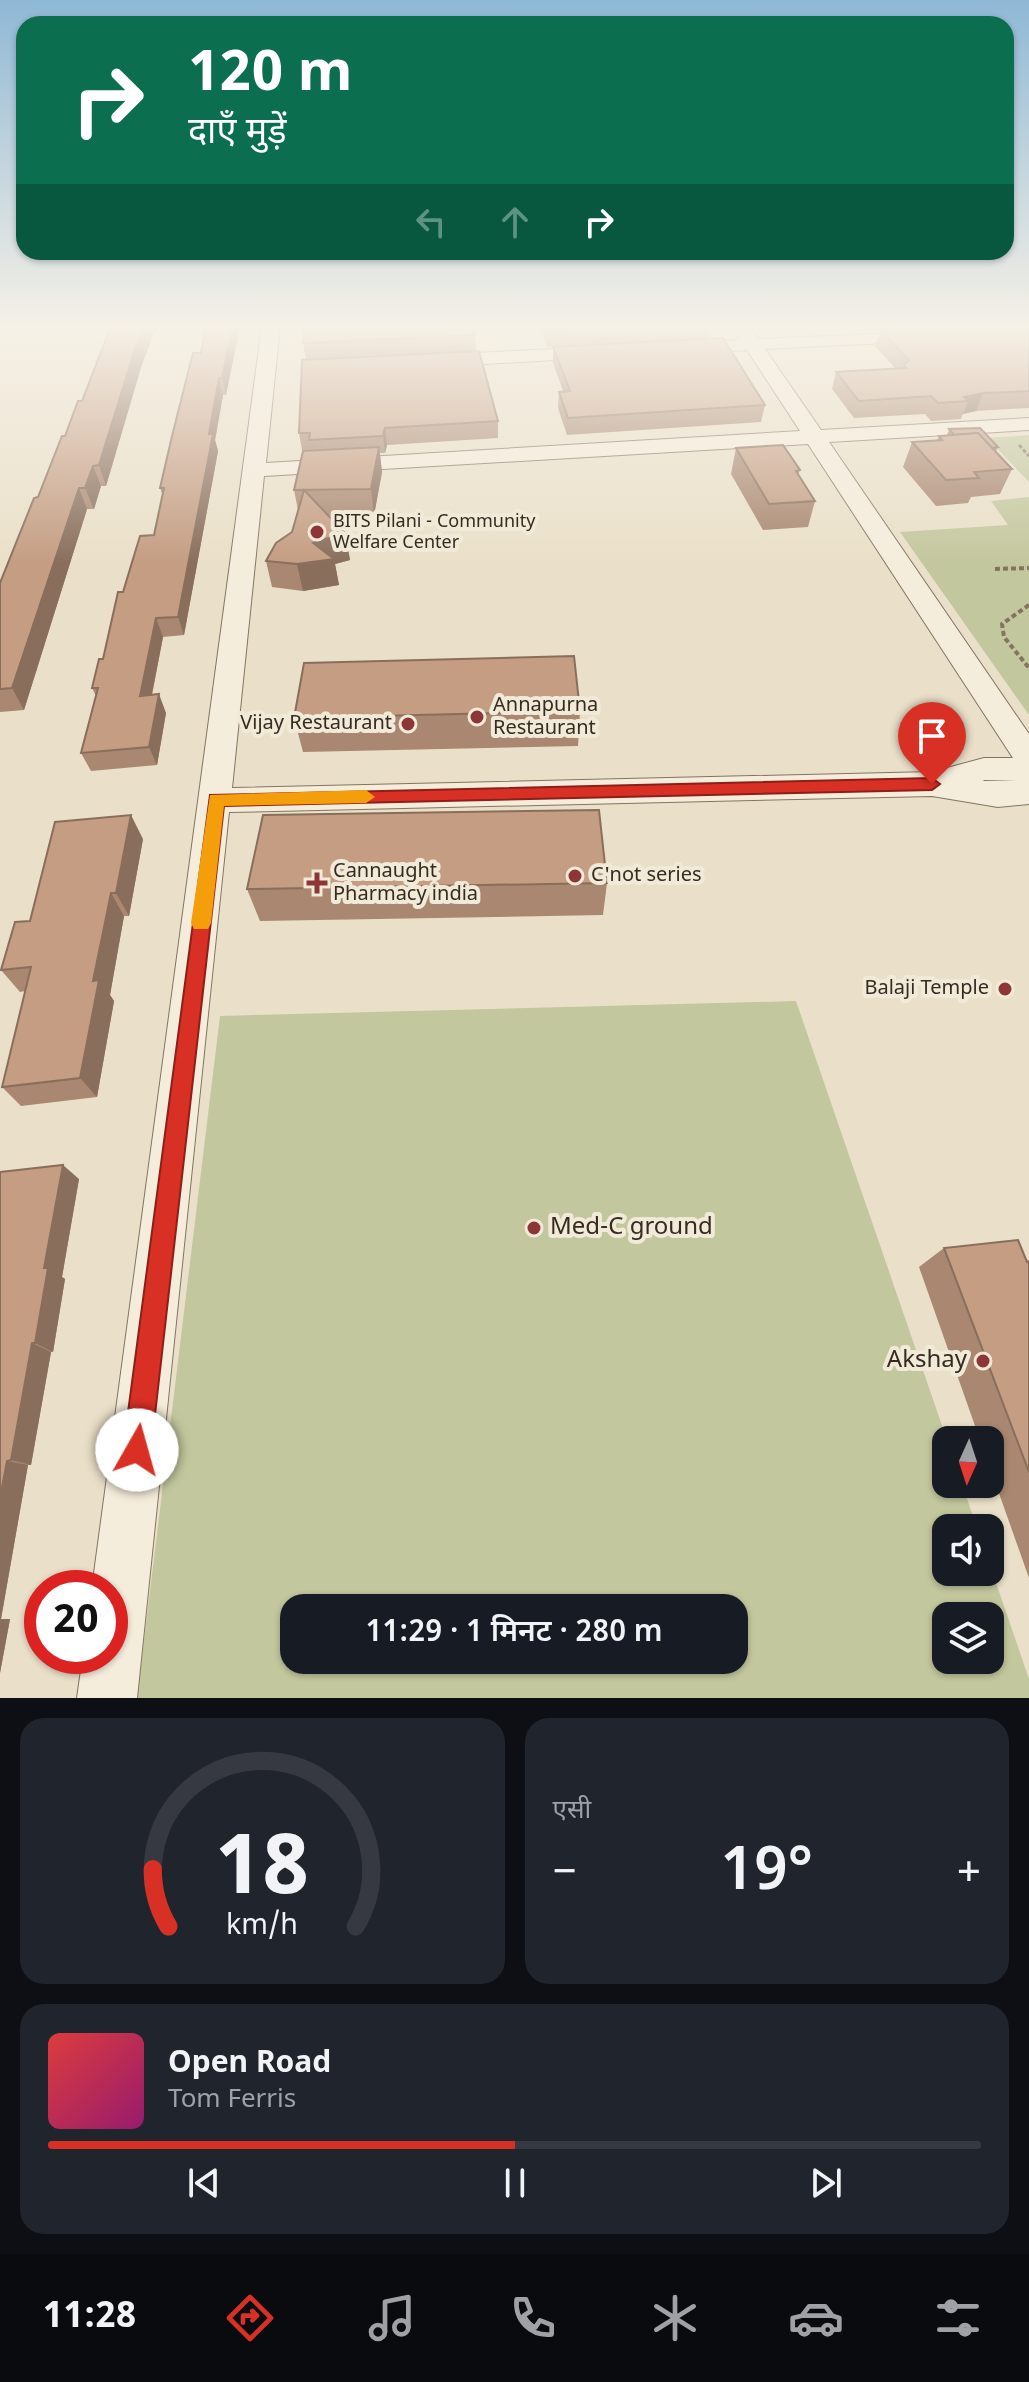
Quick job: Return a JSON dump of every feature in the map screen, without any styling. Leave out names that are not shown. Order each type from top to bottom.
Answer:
[{"type":"lane","points":[[107,1698],[255,470],[267,405]]},
{"type":"lane","points":[[793,405],[1029,758]]},
{"type":"lane","points":[[255,470],[1029,424]]},
{"type":"lane","points":[[932,784],[984,769],[1029,770]]},
{"type":"lane","points":[[216,800],[932,784],[998,795],[1029,792]]},
{"type":"path","points":[[995,569],[1029,568]]},
{"type":"path","points":[[1029,605],[1002,624],[1004,637],[1029,668]]},
{"type":"green space","points":[[1029,435],[1029,482],[987,438]]},
{"type":"green space","points":[[1029,497],[1029,715],[900,532],[1008,525],[991,501]]},
{"type":"green space","name":"Med-C ground","points":[[796,1001],[942,1426],[932,1426],[932,1498],[967,1498],[972,1514],[932,1514],[932,1586],[997,1586],[1003,1602],[932,1602],[932,1674],[1004,1674],[1004,1606],[1029,1679],[1029,1698],[137,1698],[220,1016]]},
{"type":"building","points":[[76,405],[117,405],[99,465],[93,466],[85,488],[79,488],[12,688],[0,689],[0,583],[34,498],[38,497],[62,436],[65,436]]},
{"type":"building","points":[[180,405],[214,405],[209,434],[213,434],[178,617],[156,618],[140,696],[159,694],[149,747],[81,753],[98,688],[92,688],[99,659],[103,659],[118,592],[123,592],[140,536],[154,535],[164,488],[160,488]]},
{"type":"building","points":[[300,405],[494,405],[498,421],[385,428],[383,436],[309,440],[310,433],[299,433]]},
{"type":"building","points":[[564,405],[761,405],[568,418]]},
{"type":"building","points":[[980,428],[998,447],[992,448],[978,433],[954,435],[949,429]]},
{"type":"building","points":[[978,433],[1012,469],[974,472],[979,478],[946,480],[912,442],[942,440],[939,436]]},
{"type":"building","points":[[783,445],[815,501],[769,504],[736,448]]},
{"type":"building","points":[[379,447],[371,489],[294,490],[303,451]]},
{"type":"building","points":[[304,490],[345,533],[313,543],[334,559],[297,564],[266,561],[276,543],[292,532]]},
{"type":"building","points":[[574,656],[580,711],[294,718],[304,663]]},
{"type":"building","points":[[599,810],[607,883],[247,889],[263,815]]},
{"type":"building","points":[[131,815],[116,893],[111,893],[93,981],[99,980],[80,1078],[2,1087],[31,967],[1,970],[15,922],[30,921],[55,822]]},
{"type":"building","points":[[63,1165],[44,1268],[48,1268],[35,1343],[32,1343],[11,1460],[7,1461],[0,1498],[0,1172]]},
{"type":"building","points":[[1018,1240],[1029,1261],[1029,1472],[944,1248]]},
{"type":"slow traffic","points":[[201,923],[216,800],[366,797]]},
{"type":"place","name":"BITS Pilani - Community Welfare Center","points":[[317,532]]},
{"type":"place","name":"Annapurna Restaurant","points":[[477,717]]},
{"type":"place","name":"Vijay Restaurant","points":[[408,724]]},
{"type":"place","name":"C'not series","points":[[575,876]]},
{"type":"place","name":"Cannaught Pharmacy india","points":[[317,883]]},
{"type":"place","name":"Balaji Temple","points":[[1005,989]]},
{"type":"place","name":"Med-C ground","points":[[534,1228]]},
{"type":"place","name":"Akshay","points":[[983,1361]]},
{"type":"route","points":[[137,1450],[216,800],[932,784]]}]
